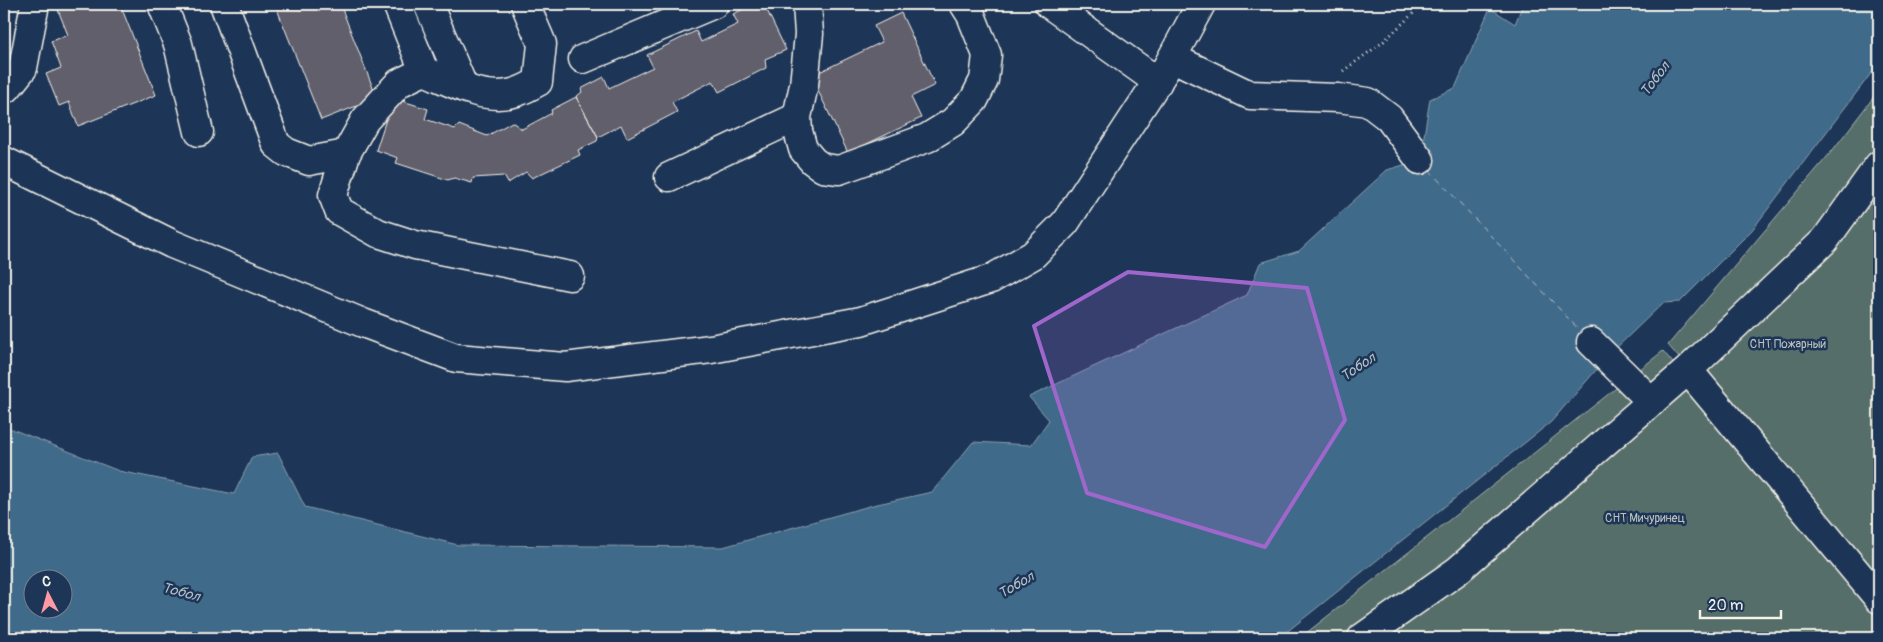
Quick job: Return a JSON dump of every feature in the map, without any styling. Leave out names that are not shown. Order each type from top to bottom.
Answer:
[{"type":"street","points":[[4,88],[7,88],[23,68],[35,4]]},
{"type":"street","points":[[162,4],[178,44],[199,132]]},
{"type":"street","points":[[224,4],[276,144],[286,152],[309,161],[346,154]]},
{"type":"street","points":[[396,4],[424,71],[464,88],[488,95],[512,93],[538,82],[542,44],[525,4]]},
{"type":"street","points":[[428,4],[464,88]]},
{"type":"street","points":[[583,59],[714,4]]},
{"type":"street","points":[[807,4],[809,34],[804,85],[797,116],[798,131],[803,149],[813,161],[823,168],[839,170],[926,138],[953,122],[974,100],[984,80],[987,55],[964,4]]},
{"type":"street","points":[[1049,4],[1158,82]]},
{"type":"street","points":[[4,161],[172,244],[363,323],[456,358],[565,367],[711,349],[861,321],[991,279],[1033,255],[1065,223],[1173,58],[1200,4]]},
{"type":"street","points":[[1173,58],[1250,95],[1338,98],[1368,102],[1389,118],[1420,160]]},
{"type":"street","points":[[424,71],[399,83],[365,120],[346,154],[333,195],[339,212],[378,233],[415,245],[570,276]]},
{"type":"street","points":[[669,177],[797,116]]},
{"type":"street","points":[[1362,638],[1457,571],[1688,370],[1825,240],[1875,182]]},
{"type":"street","points":[[1591,342],[1652,402]]},
{"type":"street","points":[[1688,370],[1879,599]]},
{"type":"path","points":[[1337,75],[1383,42],[1422,4]]},
{"type":"highlighted area","points":[[1128,272],[1307,288],[1345,420],[1265,547],[1087,493],[1034,326]]},
{"type":"green space","name":"СНТ Пожарный","points":[[1879,90],[1879,591],[1668,345],[1832,151]]},
{"type":"green space","name":"СНТ Мичуринец","points":[[1663,351],[1879,612],[1879,638],[1300,638]]},
{"type":"water","name":"Тобол","points":[[1523,4],[1879,4],[1879,63],[1752,230],[1680,302],[1663,303],[1611,353],[1551,422],[1279,638],[4,638],[4,426],[119,471],[234,494],[252,457],[278,453],[305,507],[458,545],[723,547],[873,505],[932,492],[973,442],[1031,445],[1049,420],[1029,397],[1247,295],[1260,263],[1299,251],[1387,170],[1420,160],[1430,99],[1455,88],[1490,8],[1515,24]]},
{"type":"building","points":[[73,4],[120,4],[156,95],[78,126],[69,102],[59,106],[46,74],[61,68],[51,41],[68,35],[58,10]]},
{"type":"building","points":[[275,4],[340,4],[377,98],[321,120]]},
{"type":"building","points":[[754,4],[764,4],[786,50],[765,59],[766,68],[719,92],[713,81],[672,102],[677,112],[627,138],[621,125],[598,137],[576,97],[582,92],[581,89],[604,77],[609,88],[653,67],[647,55],[696,31],[701,42],[738,24],[733,14]]},
{"type":"building","points":[[901,13],[935,85],[911,97],[921,118],[848,153],[811,76],[882,42],[874,26]]},
{"type":"building","points":[[576,97],[598,137],[597,141],[578,150],[580,155],[532,178],[526,172],[508,183],[504,176],[473,178],[472,183],[454,178],[448,180],[396,163],[398,158],[376,150],[393,98],[428,109],[425,119],[455,129],[459,125],[487,136],[512,122],[522,129],[552,113],[551,110]]},
{"type":"ferry route","points":[[1429,170],[1582,333]]}]
